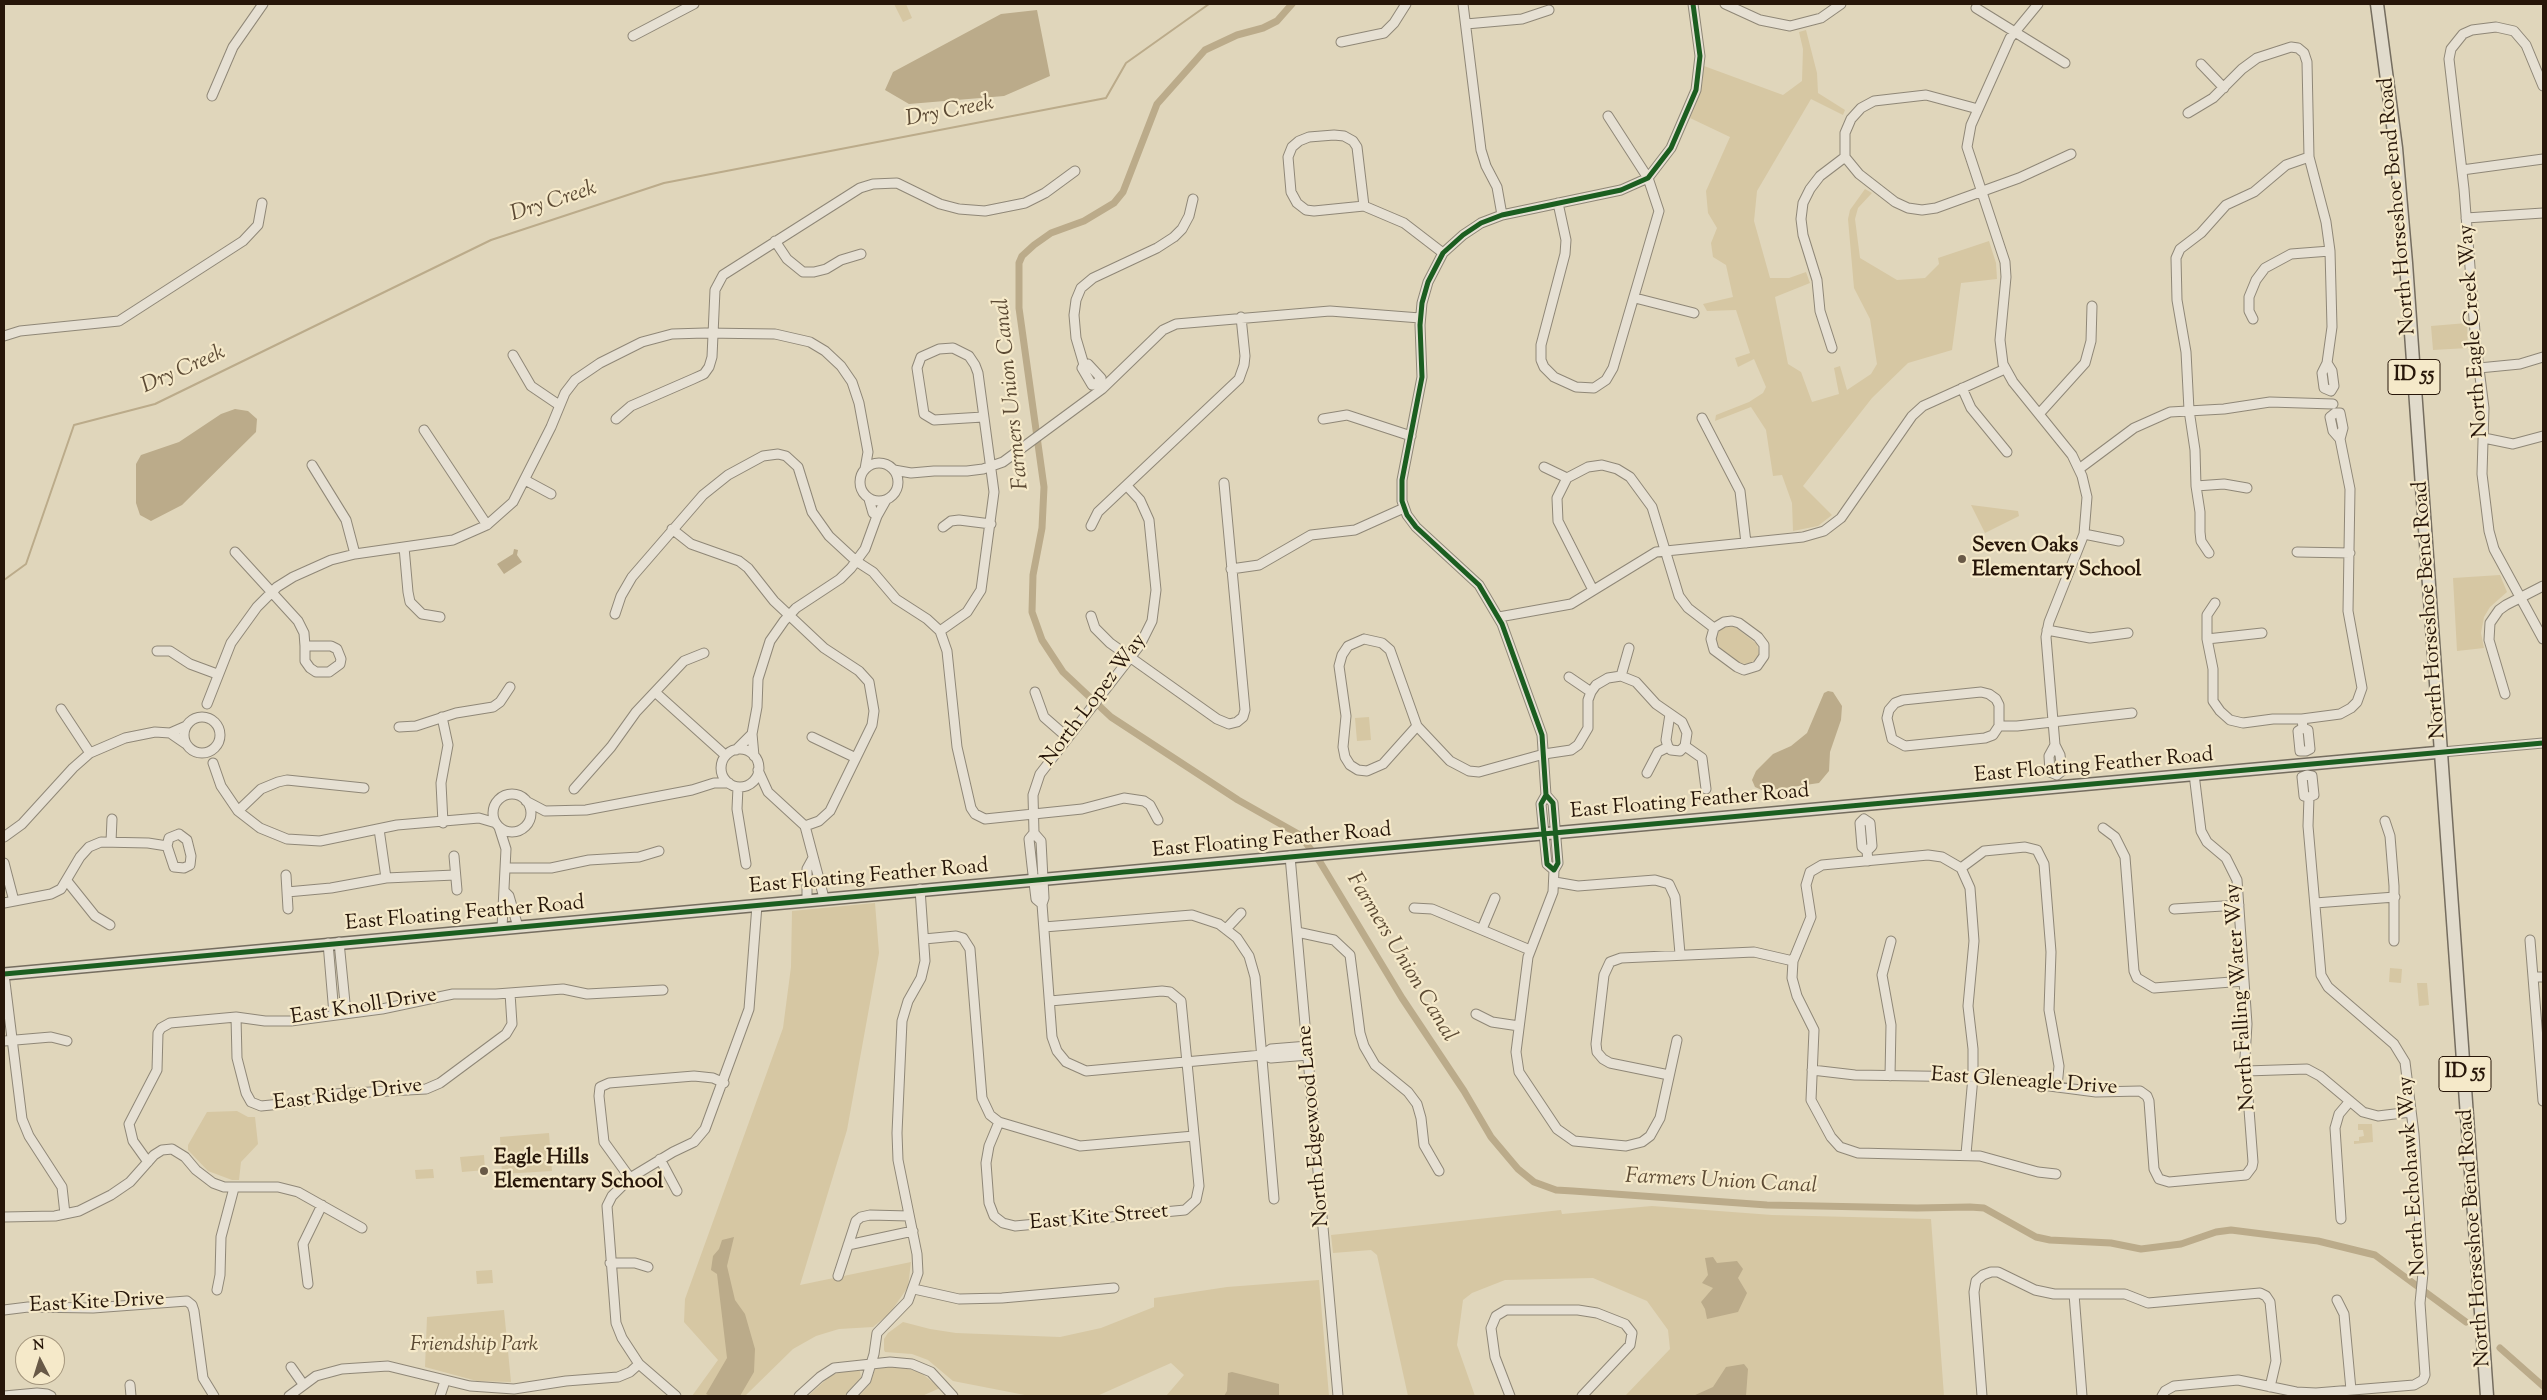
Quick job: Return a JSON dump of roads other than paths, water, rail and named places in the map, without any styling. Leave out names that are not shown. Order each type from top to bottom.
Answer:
[{"type":"highway","name":"North Horseshoe Bend Road","points":[[2377,4],[2402,215],[2487,1396]]},
{"type":"main road","name":"East Floating Feather Road","points":[[4,974],[1863,804],[2058,781],[2307,769],[2442,752]]},
{"type":"street","points":[[212,96],[233,47],[263,4]]},
{"type":"street","points":[[634,36],[694,4]]},
{"type":"street","points":[[1341,42],[1384,33],[1394,23],[1406,4]]},
{"type":"street","points":[[1463,4],[1481,150],[1486,166],[1497,187],[1502,215]]},
{"type":"street","points":[[1677,1040],[1660,1118],[1650,1136],[1642,1142],[1626,1146],[1581,1143],[1564,1136],[1557,1130],[1520,1072],[1516,1052],[1530,950],[1550,899],[1554,882],[1554,870],[1558,863],[1550,832],[1553,803],[1546,795],[1544,754],[1540,728],[1499,617],[1479,585],[1416,527],[1404,508],[1401,487],[1422,377],[1420,318],[1428,282],[1443,253],[1469,231],[1502,215],[1622,190],[1648,178],[1671,148],[1696,90],[1700,56],[1693,4]]},
{"type":"street","points":[[1725,4],[1760,20],[1790,26],[1821,18],[1840,4]]},
{"type":"street","points":[[2038,4],[2014,32],[1978,109],[1969,132],[1968,147],[2006,269],[2000,348],[2005,370],[2068,449],[2079,469],[2087,497],[2084,534],[2047,630],[2046,644],[2055,745],[2060,755],[2062,771],[2058,781]]},
{"type":"street","points":[[1976,8],[2064,63]]},
{"type":"street","points":[[1466,24],[1522,19],[1549,10]]},
{"type":"street","name":"North Eagle Creek Way","points":[[2543,86],[2522,38],[2514,31],[2503,27],[2482,29],[2463,34],[2451,49],[2449,59],[2462,170],[2484,408],[2482,481],[2491,540],[2543,639]]},
{"type":"street","points":[[2188,113],[2207,102],[2242,69],[2265,54],[2291,47],[2298,48],[2304,53],[2307,62],[2309,158],[2326,222],[2330,251],[2333,314],[2328,363],[2322,373],[2324,388],[2330,391],[2334,409],[2330,417],[2331,424],[2333,431],[2340,439],[2350,489],[2348,611],[2362,688],[2360,696],[2351,708],[2340,714],[2303,724],[2273,719],[2243,723],[2230,720],[2220,712],[2213,701],[2213,669],[2207,639],[2207,615],[2215,603]]},
{"type":"street","points":[[2201,64],[2224,88]]},
{"type":"street","points":[[1978,109],[1926,95],[1874,101],[1861,108],[1850,121],[1845,133],[1845,157],[1859,174],[1895,202],[1908,208],[1930,210],[2019,178],[2071,154]]},
{"type":"street","points":[[1558,203],[1566,240],[1565,254],[1541,345],[1541,360],[1544,367],[1554,378],[1576,387],[1594,388],[1606,380],[1613,368],[1658,218],[1658,204],[1648,178],[1608,116]]},
{"type":"street","points":[[1364,206],[1358,153],[1353,141],[1344,136],[1334,134],[1309,137],[1299,141],[1292,147],[1288,157],[1291,192],[1296,203],[1306,210],[1314,211],[1364,206],[1404,223],[1443,253]]},
{"type":"street","points":[[1832,348],[1820,311],[1817,280],[1803,235],[1801,219],[1803,203],[1810,188],[1820,176],[1845,157]]},
{"type":"street","points":[[2209,553],[2201,541],[2195,450],[2189,410],[2186,352],[2175,284],[2176,258],[2180,249],[2201,233],[2226,205],[2254,192],[2286,166],[2309,158]]},
{"type":"street","points":[[2462,170],[2543,159]]},
{"type":"street","points":[[616,419],[631,406],[704,374],[709,367],[712,357],[715,290],[719,280],[735,266],[860,188],[873,184],[897,183],[940,204],[959,209],[985,211],[1025,203],[1053,188],[1075,171]]},
{"type":"street","points":[[1100,386],[1092,385],[1082,368],[1084,365],[1076,338],[1074,315],[1076,300],[1081,288],[1093,278],[1157,248],[1174,237],[1189,216],[1193,199]]},
{"type":"street","points":[[4,336],[20,331],[119,321],[243,241],[258,225],[262,203]]},
{"type":"street","points":[[2466,218],[2543,212]]},
{"type":"street","points":[[775,242],[787,259],[803,272],[826,269],[841,260],[861,254]]},
{"type":"street","points":[[2254,319],[2249,311],[2249,297],[2256,280],[2265,268],[2291,254],[2330,251]]},
{"type":"street","points":[[1635,298],[1694,313]]},
{"type":"street","points":[[2039,414],[2085,363],[2091,341],[2092,306]]},
{"type":"street","points":[[868,452],[894,470],[910,473],[934,471],[967,472],[1003,462],[1040,435],[1100,386],[1163,330],[1176,324],[1241,317],[1330,311],[1420,318]]},
{"type":"street","points":[[1091,526],[1098,512],[1239,379],[1245,356],[1241,317]]},
{"type":"street","points":[[4,837],[22,824],[73,768],[90,753],[125,738],[155,732],[170,732],[186,726],[195,718],[207,704],[217,674],[235,637],[271,592],[309,568],[355,554],[453,540],[487,525],[512,502],[525,480],[559,405],[575,380],[588,370],[642,342],[672,334],[713,333],[792,336],[810,342],[825,351],[842,366],[852,382],[859,403],[868,452],[860,485],[869,499],[873,513],[877,516]]},
{"type":"street","points":[[940,631],[967,612],[978,598],[984,580],[994,492],[990,467],[983,417],[975,364],[963,352],[953,348],[939,349],[921,357],[918,362],[924,414],[934,420],[983,417]]},
{"type":"street","points":[[513,355],[531,386],[559,405]]},
{"type":"street","points":[[2479,368],[2520,364],[2543,357]]},
{"type":"street","points":[[1499,617],[1538,608],[1564,606],[1650,554],[1664,550],[1810,536],[1830,527],[1846,512],[1917,411],[1929,402],[2005,370]]},
{"type":"street","points":[[1962,388],[1971,408],[2007,452]]},
{"type":"street","points":[[2079,469],[2128,432],[2170,412],[2224,409],[2270,402],[2334,409]]},
{"type":"street","points":[[1323,419],[1347,415],[1411,436]]},
{"type":"street","points":[[1702,418],[1740,491],[1746,542]]},
{"type":"street","points":[[424,430],[487,525]]},
{"type":"street","points":[[2484,438],[2513,444],[2543,436]]},
{"type":"street","points":[[615,614],[621,596],[632,578],[696,502],[728,475],[763,456],[778,454],[786,456],[798,467],[808,503],[818,522],[834,541],[856,561],[873,572],[896,599],[927,618],[940,631],[947,651],[957,747],[971,808],[975,814],[985,818],[1082,809],[1124,798],[1139,800],[1150,805],[1158,820]]},
{"type":"street","points":[[865,469],[877,463],[884,464]]},
{"type":"street","points":[[312,464],[346,520],[355,554]]},
{"type":"street","points":[[1593,590],[1558,521],[1557,498],[1567,478],[1595,465],[1610,466],[1624,472],[1649,500],[1676,588],[1683,602],[1714,628]]},
{"type":"street","points":[[1544,467],[1567,478]]},
{"type":"street","points":[[894,470],[897,476],[898,487]]},
{"type":"street","points":[[824,898],[805,826],[768,792],[754,756],[752,734],[762,663],[770,641],[789,615],[805,600],[840,578],[856,561],[872,536],[877,516],[886,500],[910,473]]},
{"type":"street","points":[[525,480],[551,494]]},
{"type":"street","points":[[1091,616],[1095,628],[1104,638],[1217,719],[1229,724],[1237,722],[1243,717],[1245,710],[1224,483]]},
{"type":"street","points":[[2196,486],[2224,484],[2247,488]]},
{"type":"street","name":"North Lopez Way","points":[[1127,486],[1148,512],[1156,590],[1152,621],[1140,645],[1088,710],[1035,782],[1033,795],[1034,833],[1041,841],[1038,879],[1044,898],[1042,904],[1054,1044],[1066,1062],[1086,1070],[1187,1062]]},
{"type":"street","points":[[869,499],[875,501],[886,500]]},
{"type":"street","points":[[1232,569],[1259,566],[1311,535],[1355,530],[1404,508]]},
{"type":"street","points":[[943,527],[951,521],[959,520],[991,524]]},
{"type":"street","points":[[672,529],[691,544],[739,561],[789,615],[824,648],[859,671],[869,682],[874,718],[830,811],[819,821],[805,826]]},
{"type":"street","points":[[2084,534],[2119,541]]},
{"type":"street","points":[[404,548],[410,602],[422,614],[440,617]]},
{"type":"street","points":[[235,552],[298,621],[304,633],[305,646]]},
{"type":"street","points":[[2297,552],[2350,553]]},
{"type":"street","points":[[2505,694],[2488,632],[2490,624],[2499,610],[2543,586]]},
{"type":"street","points":[[1732,621],[1739,623],[1758,637],[1765,651],[1761,662],[1751,669],[1744,670],[1718,654],[1712,644],[1714,628],[1724,622],[1732,621]]},
{"type":"street","points":[[2047,630],[2090,638],[2128,633]]},
{"type":"street","points":[[2207,639],[2262,633]]},
{"type":"street","points":[[1417,726],[1382,764],[1375,769],[1358,770],[1350,765],[1345,757],[1343,747],[1346,716],[1339,666],[1342,655],[1348,646],[1364,639],[1374,640],[1390,650],[1417,726],[1450,761],[1468,771],[1488,771],[1544,754],[1571,750],[1584,739],[1588,728],[1588,700],[1591,692],[1602,681],[1621,676],[1636,682],[1656,704],[1686,727],[1685,746]]},
{"type":"street","points":[[1621,676],[1630,648]]},
{"type":"street","points":[[157,651],[170,651],[190,664],[217,674]]},
{"type":"street","points":[[574,788],[612,748],[636,712],[684,661],[704,653]]},
{"type":"street","points":[[1568,677],[1591,692]]},
{"type":"street","points":[[399,727],[416,726],[442,717],[493,707],[500,702],[510,687]]},
{"type":"street","points":[[655,692],[726,755]]},
{"type":"street","points":[[1035,692],[1044,717],[1068,738]]},
{"type":"street","points":[[1981,692],[1989,694],[1999,705],[1999,726],[1992,735],[1985,738],[1905,746],[1892,739],[1889,731],[1889,710],[1895,703],[1903,700],[1981,692]]},
{"type":"street","points":[[207,704],[213,719],[220,729],[221,735],[213,763],[223,790],[238,811],[264,830],[296,840],[320,841],[397,825],[443,823],[479,818],[506,795],[519,796],[545,811],[586,810],[714,783],[768,792]]},
{"type":"street","points":[[61,709],[90,753]]},
{"type":"street","points":[[1999,726],[2016,726],[2132,713]]},
{"type":"street","points":[[1670,714],[1666,740],[1668,747],[1676,751],[1685,746]]},
{"type":"street","points":[[195,718],[207,717],[213,719]]},
{"type":"street","points":[[442,717],[448,745],[440,783],[443,823]]},
{"type":"street","points":[[2303,724],[2298,731],[2300,750],[2306,751],[2307,769]]},
{"type":"street","points":[[186,726],[184,738],[186,744]]},
{"type":"street","points":[[170,732],[190,748],[200,753],[208,762],[213,763]]},
{"type":"street","points":[[702,786],[721,767],[726,755],[736,750],[752,734]]},
{"type":"street","points":[[812,737],[856,758]]},
{"type":"street","name":"East Floating Feather Road","points":[[2442,752],[2543,743]]},
{"type":"street","points":[[1685,746],[1702,758],[1706,789]]},
{"type":"street","points":[[200,753],[212,751],[217,747]]},
{"type":"street","points":[[1647,773],[1658,752],[1668,747]]},
{"type":"street","points":[[736,750],[746,750],[754,756]]},
{"type":"street","points":[[721,767],[721,773],[737,786]]},
{"type":"street","name":"North Echohawk Way","points":[[2307,769],[2302,777],[2304,796],[2309,797],[2308,826],[2320,967],[2324,981],[2399,1049],[2405,1062],[2411,1112],[2422,1290],[2425,1370],[2423,1380],[2414,1385],[2351,1390]]},
{"type":"street","points":[[737,786],[754,781],[758,770]]},
{"type":"street","name":"North Falling Water Way","points":[[2159,1179],[2169,1182],[2241,1177],[2250,1172],[2253,1162],[2246,1071],[2248,1024],[2239,905],[2234,870],[2226,858],[2207,842],[2200,831],[2194,774]]},
{"type":"street","points":[[238,811],[261,790],[287,780],[364,788]]},
{"type":"street","points":[[737,786],[737,809],[746,864]]},
{"type":"street","points":[[526,801],[531,812],[528,824]]},
{"type":"street","points":[[1863,804],[1864,819],[1870,822],[1872,846],[1867,851],[1868,861]]},
{"type":"street","points":[[494,807],[493,815],[506,849],[505,892],[502,898],[502,928]]},
{"type":"street","points":[[506,849],[520,831],[545,811]]},
{"type":"street","points":[[479,818],[510,832],[520,831]]},
{"type":"street","points":[[111,842],[112,819]]},
{"type":"street","points":[[2385,820],[2390,836],[2395,896],[2394,941]]},
{"type":"street","points":[[2103,828],[2115,836],[2123,851],[2134,971],[2142,983],[2154,988],[2244,982]]},
{"type":"street","points":[[379,830],[386,878]]},
{"type":"street","points":[[4,903],[51,894],[61,889],[80,857],[89,847],[101,842],[148,843],[167,846]]},
{"type":"street","points":[[1960,868],[1984,851],[2025,846],[2037,850],[2044,864],[2052,952],[2049,1003],[2058,1059],[2057,1087]]},
{"type":"street","points":[[506,868],[552,868],[589,860],[639,857],[659,851]]},
{"type":"street","name":"North Edgewood Lane","points":[[1293,855],[1297,932],[1338,1396]]},
{"type":"street","points":[[1966,1154],[1973,1077],[1968,1006],[1974,941],[1970,888],[1960,868],[1949,859],[1935,855],[1822,865],[1814,868],[1807,877],[1806,885],[1811,917],[1793,961],[1794,987],[1814,1030],[1811,1100],[1831,1137],[1840,1147],[1858,1153],[1966,1154],[1995,1158],[2038,1172],[2056,1174]]},
{"type":"street","points":[[454,856],[457,890]]},
{"type":"street","points":[[807,900],[807,869],[813,858]]},
{"type":"street","points":[[4,863],[14,901]]},
{"type":"street","points":[[286,875],[288,909]]},
{"type":"street","points":[[287,892],[331,888],[386,878],[456,875]]},
{"type":"street","points":[[1554,882],[1578,886],[1655,880],[1669,884],[1675,897],[1680,954]]},
{"type":"street","points":[[67,881],[95,916],[110,925]]},
{"type":"street","points":[[852,1396],[866,1380],[872,1363],[878,1333],[898,1313],[914,1289],[918,1268],[897,1147],[902,1021],[908,1001],[923,970],[924,939],[920,890]]},
{"type":"street","points":[[505,892],[509,896],[518,927]]},
{"type":"street","points":[[2315,903],[2395,896]]},
{"type":"street","points":[[1482,929],[1495,898]]},
{"type":"street","points":[[676,1396],[639,1364],[622,1338],[616,1323],[607,1206],[612,1196],[630,1178],[660,1159],[685,1148],[701,1136],[724,1083],[749,1009],[757,905]]},
{"type":"street","points":[[2174,910],[2239,905]]},
{"type":"street","points":[[1414,908],[1432,909],[1530,950]]},
{"type":"street","points":[[1227,928],[1241,913]]},
{"type":"street","points":[[1044,927],[1184,914],[1206,918],[1227,928],[1246,950],[1254,970],[1274,1199]]},
{"type":"street","points":[[1297,932],[1334,940],[1350,955],[1360,1033],[1364,1046],[1375,1066],[1408,1092],[1417,1104],[1421,1118],[1424,1145],[1439,1170]]},
{"type":"street","points":[[924,939],[956,936],[963,938],[968,943],[982,1098],[990,1115],[999,1122],[1080,1146],[1194,1136],[1183,1008],[1176,995],[1162,991],[1050,1001]]},
{"type":"street","points":[[2530,940],[2541,1043],[2543,1102]]},
{"type":"street","points":[[1890,1076],[1891,1025],[1882,975],[1891,941]]},
{"type":"street","points":[[333,943],[346,1013]]},
{"type":"street","points":[[333,943],[334,1014]]},
{"type":"street","points":[[1670,1076],[1610,1063],[1603,1059],[1598,1052],[1596,1044],[1604,975],[1610,962],[1621,958],[1680,954],[1762,953],[1793,961]]},
{"type":"street","points":[[4,974],[8,1040],[22,1119],[29,1136],[62,1187],[65,1214]]},
{"type":"street","points":[[2533,977],[2543,976]]},
{"type":"street","name":"East Knoll Drive","points":[[148,1162],[132,1142],[129,1124],[157,1070],[158,1037],[161,1028],[170,1023],[236,1017],[279,1022],[382,1009],[453,994],[510,993],[563,988],[587,994],[663,990]]},
{"type":"street","name":"East Ridge Drive","points":[[236,1017],[237,1058],[246,1093],[251,1102],[261,1106],[302,1102],[334,1094],[426,1089],[440,1083],[506,1034],[512,1024],[510,993]]},
{"type":"street","points":[[1476,1014],[1492,1022],[1520,1026]]},
{"type":"street","points":[[8,1040],[50,1037],[68,1041]]},
{"type":"street","points":[[1187,1062],[1262,1055],[1271,1049],[1308,1050]]},
{"type":"street","points":[[2246,1071],[2307,1069],[2320,1076],[2370,1115],[2411,1112]]},
{"type":"street","name":"East Gleneagle Drive","points":[[1812,1070],[1890,1076],[1973,1077],[2096,1092],[2136,1090],[2145,1093],[2149,1101],[2154,1169],[2159,1179]]},
{"type":"street","points":[[630,1178],[604,1142],[599,1096],[600,1087],[609,1083],[694,1076],[713,1078],[724,1083]]},
{"type":"street","points":[[2342,1219],[2335,1128],[2339,1114],[2350,1101]]},
{"type":"street","name":"East Kite Street","points":[[999,1122],[989,1146],[986,1163],[989,1203],[998,1220],[1015,1226],[1185,1210],[1196,1200],[1199,1186],[1194,1136]]},
{"type":"street","points":[[4,1217],[65,1214],[111,1196],[130,1182],[162,1150],[172,1149],[185,1157],[196,1170],[213,1183],[234,1188],[288,1189],[306,1196],[362,1228]]},
{"type":"street","points":[[660,1159],[677,1190]]},
{"type":"street","points":[[217,1290],[220,1275],[220,1237],[234,1188]]},
{"type":"street","points":[[308,1284],[303,1244],[322,1205]]},
{"type":"street","points":[[838,1276],[852,1228],[861,1217],[909,1216]]},
{"type":"street","points":[[848,1245],[913,1231]]},
{"type":"street","points":[[610,1264],[635,1263],[648,1267]]},
{"type":"street","points":[[1982,1396],[1974,1292],[1976,1281],[1983,1275],[1998,1272],[2035,1290],[2074,1294],[2125,1294],[2148,1303],[2160,1304],[2255,1292],[2266,1296],[2270,1302],[2276,1361],[2270,1387]]},
{"type":"street","points":[[914,1289],[959,1299],[1002,1298],[1114,1288]]},
{"type":"street","points":[[2074,1294],[2082,1396]]},
{"type":"street","name":"East Kite Drive","points":[[4,1310],[28,1307],[93,1308],[180,1300],[190,1303],[194,1311],[201,1373],[214,1396]]},
{"type":"street","points":[[2163,1394],[2174,1386],[2238,1380],[2305,1393],[2351,1390],[2344,1314],[2338,1300]]},
{"type":"street","points":[[1510,1396],[1491,1342],[1490,1328],[1496,1316],[1506,1310],[1578,1310],[1597,1313],[1626,1324],[1632,1333],[1630,1345],[1582,1396]]},
{"type":"street","points":[[799,1396],[820,1377],[834,1368],[872,1363],[912,1364],[931,1372],[953,1396]]},
{"type":"street","points":[[289,1396],[303,1384],[330,1371],[374,1366],[401,1368],[445,1381],[491,1389],[514,1389],[566,1381],[618,1377],[630,1372],[639,1364]]},
{"type":"street","points":[[291,1367],[303,1384]]},
{"type":"street","points":[[440,1396],[445,1381]]},
{"type":"street","points":[[130,1384],[131,1396]]},
{"type":"street","points":[[4,1396],[37,1393],[51,1396]]},
{"type":"waterway","name":"Dry Creek","points":[[4,580],[26,564],[74,425],[155,404],[491,240],[664,183],[1106,98],[1126,63],[1209,4]]},
{"type":"waterway","name":"Farmers Union Canal","points":[[1292,4],[1277,21],[1263,28],[1237,35],[1205,50],[1157,104],[1123,192],[1114,203],[1084,221],[1051,233],[1022,256],[1019,263],[1019,308],[1044,487],[1042,528],[1033,575],[1032,612],[1042,640],[1063,672],[1111,717],[1238,800],[1300,835],[1320,862],[1402,998],[1464,1091],[1491,1137],[1518,1169],[1534,1182],[1556,1190],[1767,1205],[1984,1208],[2036,1237],[2050,1240],[2111,1243],[2141,1249],[2181,1244],[2216,1232],[2231,1230],[2318,1241],[2375,1255],[2466,1322]]},
{"type":"waterway","name":"Farmers Union Canal","points":[[2500,1348],[2543,1386]]},
{"type":"place","name":"Seven Oaks Elementary School","points":[[1962,559]]},
{"type":"place","name":"Eagle Hills Elementary School","points":[[484,1171]]},
{"type":"park label","name":"Friendship Park","points":[[474,1346]]}]
